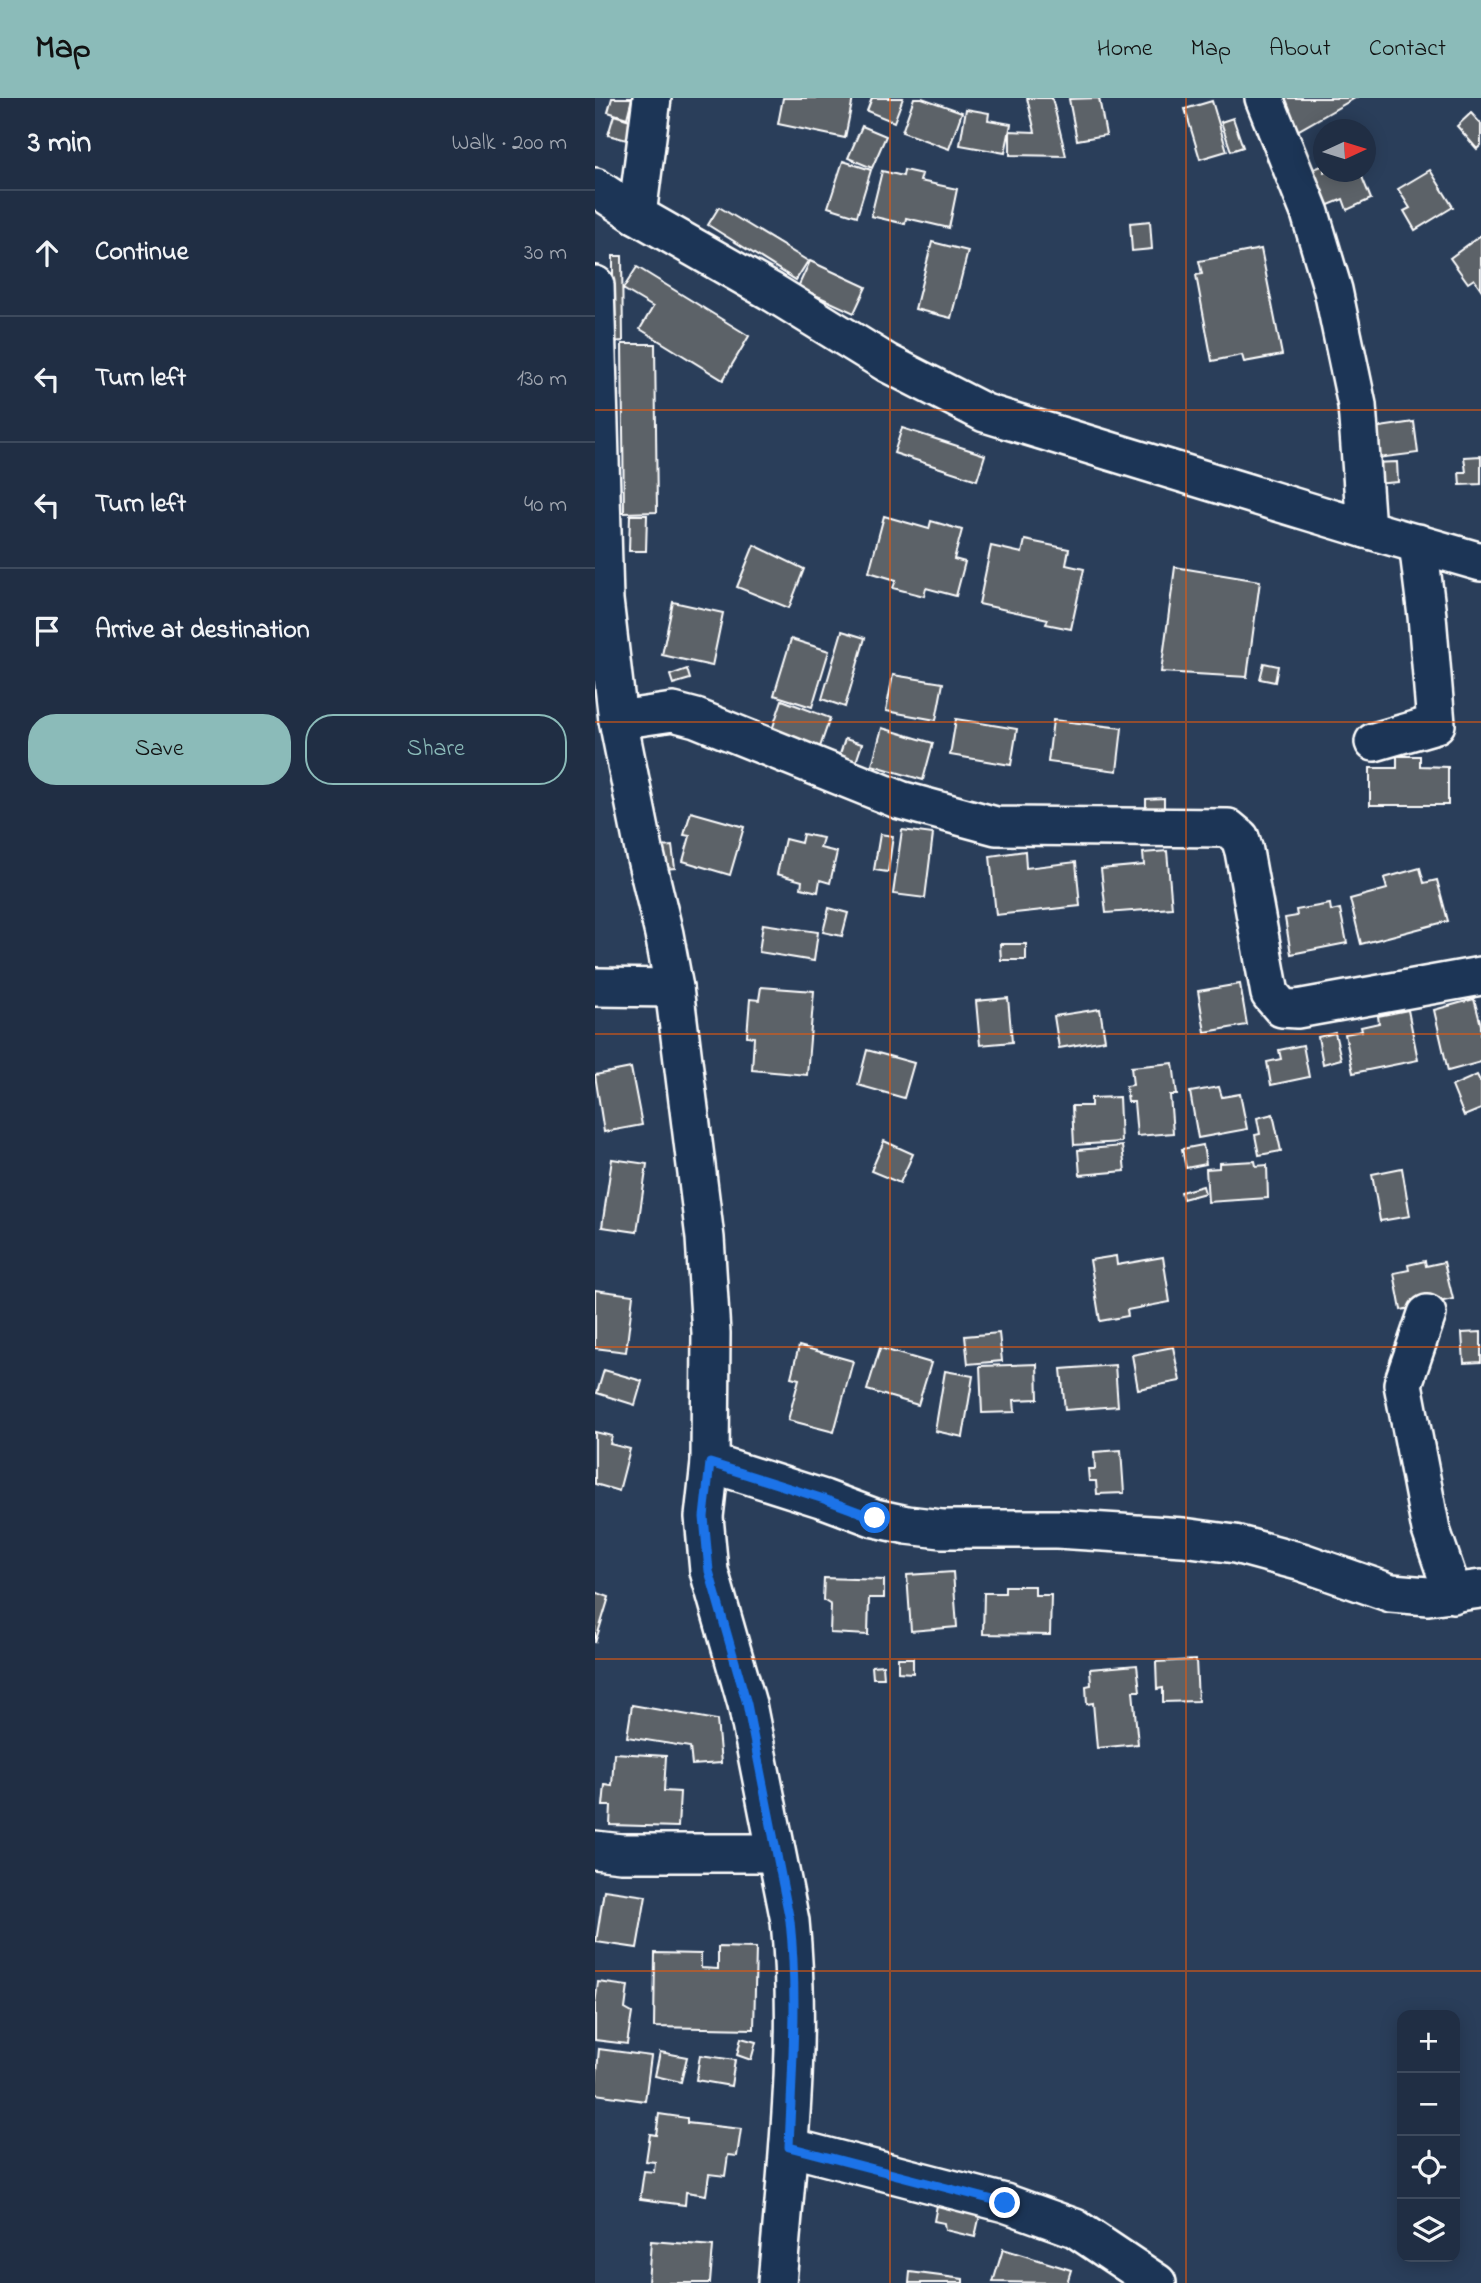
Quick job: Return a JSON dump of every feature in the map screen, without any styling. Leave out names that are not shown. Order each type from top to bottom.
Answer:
[{"type":"street","points":[[637,215],[652,98]]},
{"type":"street","points":[[1264,98],[1310,213],[1333,290],[1357,405],[1366,529]]},
{"type":"street","points":[[595,187],[637,215],[772,292],[887,363],[985,413],[1481,562]]},
{"type":"street","points":[[595,285],[604,600],[618,720],[674,988],[705,1238],[711,1333],[710,1463],[704,1517],[709,1571],[747,1704],[790,1921],[793,1957],[793,2060],[789,2147],[777,2283]]},
{"type":"street","points":[[1374,742],[1436,724],[1418,543]]},
{"type":"street","points":[[618,720],[673,712],[696,718],[900,800],[996,826],[1228,828],[1240,838],[1244,851],[1270,995],[1282,1008],[1297,1009],[1481,976]]},
{"type":"street","points":[[595,988],[674,988]]},
{"type":"street","points":[[710,1463],[875,1518],[907,1525],[942,1529],[1057,1529],[1183,1537],[1235,1544],[1302,1562],[1391,1593],[1428,1596],[1467,1591],[1431,1530],[1403,1384],[1427,1314]]},
{"type":"street","points":[[595,1850],[621,1853],[775,1853]]},
{"type":"street","points":[[789,2147],[1005,2203],[1075,2228],[1157,2283]]},
{"type":"building","points":[[612,98],[632,98],[627,118],[608,112]]},
{"type":"building","points":[[783,98],[853,98],[845,138],[778,124]]},
{"type":"building","points":[[872,98],[903,98],[894,122],[867,111]]},
{"type":"building","points":[[914,98],[922,98],[962,112],[949,149],[902,132]]},
{"type":"building","points":[[1027,98],[1052,98],[1066,156],[1010,155],[1010,131],[1035,132]]},
{"type":"building","points":[[1099,98],[1106,135],[1077,140],[1069,99]]},
{"type":"building","points":[[1280,98],[1355,98],[1318,119],[1313,119],[1313,122],[1297,131]]},
{"type":"building","points":[[1212,101],[1227,151],[1200,159],[1185,109]]},
{"type":"building","points":[[966,109],[989,113],[988,120],[1011,124],[1005,153],[960,145]]},
{"type":"building","points":[[1471,113],[1481,124],[1481,145],[1477,149],[1457,126]]},
{"type":"building","points":[[614,115],[633,121],[627,140],[608,135]]},
{"type":"building","points":[[1233,118],[1243,147],[1231,151],[1221,122]]},
{"type":"building","points":[[862,126],[886,136],[872,168],[848,158]]},
{"type":"building","points":[[843,161],[871,170],[857,216],[828,207]]},
{"type":"building","points":[[1313,169],[1313,182],[1364,182],[1371,199],[1347,210],[1343,199],[1319,209],[1304,173]]},
{"type":"building","points":[[904,170],[922,174],[920,181],[957,189],[949,228],[906,218],[905,224],[871,216],[882,171],[903,176]]},
{"type":"building","points":[[1430,170],[1453,207],[1415,230],[1404,211],[1410,208],[1398,189]]},
{"type":"building","points":[[719,207],[808,261],[796,280],[708,225]]},
{"type":"building","points":[[1150,221],[1152,249],[1132,251],[1130,223]]},
{"type":"building","points":[[1481,235],[1481,289],[1474,279],[1468,283],[1450,258]]},
{"type":"building","points":[[932,242],[968,251],[951,318],[915,309]]},
{"type":"building","points":[[1261,249],[1282,355],[1244,362],[1242,355],[1212,361],[1196,275],[1202,274],[1199,261]]},
{"type":"building","points":[[613,256],[622,256],[623,341],[613,342]]},
{"type":"building","points":[[810,261],[866,287],[854,313],[798,287]]},
{"type":"building","points":[[637,267],[749,336],[723,380],[640,329],[653,307],[623,289]]},
{"type":"building","points":[[622,344],[655,344],[657,512],[624,513]]},
{"type":"building","points":[[1414,422],[1418,453],[1378,458],[1373,428]]},
{"type":"building","points":[[902,428],[985,455],[977,480],[894,453]]},
{"type":"building","points":[[1481,456],[1481,484],[1460,485],[1459,472],[1466,472],[1464,457]]},
{"type":"building","points":[[1397,462],[1398,482],[1374,484],[1373,463]]},
{"type":"building","points":[[630,515],[647,515],[646,551],[629,551]]},
{"type":"building","points":[[884,516],[929,529],[931,521],[962,530],[954,559],[965,562],[956,596],[926,588],[924,596],[893,588],[896,580],[869,572]]},
{"type":"building","points":[[1025,540],[1069,549],[1066,565],[1084,569],[1071,629],[1046,624],[1048,619],[979,604],[991,546],[1022,553]]},
{"type":"building","points":[[754,545],[804,569],[789,608],[737,587]]},
{"type":"building","points":[[1175,567],[1260,581],[1247,677],[1161,672]]},
{"type":"building","points":[[673,602],[723,613],[712,666],[662,655]]},
{"type":"building","points":[[842,631],[865,638],[845,707],[822,699]]},
{"type":"building","points":[[791,639],[829,651],[812,707],[774,695]]},
{"type":"building","points":[[1264,663],[1278,666],[1275,682],[1260,679]]},
{"type":"building","points":[[687,669],[690,679],[673,684],[670,675]]},
{"type":"building","points":[[893,675],[943,683],[936,720],[886,711]]},
{"type":"building","points":[[782,700],[830,718],[820,747],[772,730]]},
{"type":"building","points":[[956,719],[1017,729],[1011,765],[950,755]]},
{"type":"building","points":[[1053,720],[1122,728],[1117,771],[1048,762]]},
{"type":"building","points":[[882,728],[933,743],[923,780],[872,765]]},
{"type":"building","points":[[845,739],[862,744],[855,765],[838,760]]},
{"type":"building","points":[[1397,756],[1420,756],[1420,766],[1448,767],[1448,805],[1370,805],[1370,768],[1397,768]]},
{"type":"building","points":[[1164,798],[1164,809],[1146,810],[1146,799]]},
{"type":"building","points":[[691,812],[744,827],[730,875],[683,861],[690,836],[684,835]]},
{"type":"building","points":[[902,830],[933,834],[925,898],[893,894]]},
{"type":"building","points":[[803,834],[823,838],[820,848],[837,852],[830,883],[820,880],[818,892],[801,888],[802,881],[777,874],[785,839],[801,843]]},
{"type":"building","points":[[880,834],[893,836],[888,872],[874,870]]},
{"type":"building","points":[[672,846],[675,868],[664,869],[661,847]]},
{"type":"building","points":[[1025,851],[1026,868],[1076,862],[1080,906],[996,915],[990,856]]},
{"type":"building","points":[[1167,851],[1172,908],[1106,913],[1101,869],[1144,865],[1143,853]]},
{"type":"building","points":[[1420,868],[1424,883],[1437,880],[1448,921],[1361,944],[1350,899],[1387,889],[1384,878]]},
{"type":"building","points":[[1330,904],[1331,911],[1340,909],[1347,943],[1291,954],[1285,918],[1297,916],[1296,910]]},
{"type":"building","points":[[829,908],[848,913],[842,936],[823,932]]},
{"type":"building","points":[[763,924],[818,932],[814,961],[759,952]]},
{"type":"building","points":[[1000,944],[1026,944],[1026,960],[1001,960]]},
{"type":"building","points":[[1240,984],[1247,1025],[1205,1032],[1198,991]]},
{"type":"building","points":[[761,987],[814,991],[807,1075],[752,1070],[754,1037],[747,1036],[750,999],[759,1000]]},
{"type":"building","points":[[1008,998],[1012,1042],[980,1045],[976,1001]]},
{"type":"building","points":[[1474,999],[1481,1025],[1481,1062],[1448,1071],[1434,1010]]},
{"type":"building","points":[[1100,1009],[1105,1040],[1059,1048],[1054,1016]]},
{"type":"building","points":[[1408,1010],[1418,1060],[1353,1073],[1345,1034],[1362,1031],[1361,1027],[1379,1023],[1378,1016]]},
{"type":"building","points":[[1335,1033],[1341,1059],[1323,1064],[1318,1037]]},
{"type":"building","points":[[1303,1045],[1309,1077],[1271,1085],[1267,1062],[1281,1059],[1279,1050]]},
{"type":"building","points":[[867,1050],[914,1063],[904,1098],[858,1085]]},
{"type":"building","points":[[1173,1063],[1177,1095],[1170,1095],[1173,1133],[1137,1136],[1134,1102],[1128,1102],[1126,1086],[1133,1085],[1131,1067]]},
{"type":"building","points":[[631,1068],[642,1125],[604,1132],[595,1075]]},
{"type":"building","points":[[1477,1075],[1481,1083],[1481,1109],[1464,1116],[1452,1086]]},
{"type":"building","points":[[1219,1087],[1222,1097],[1240,1094],[1247,1129],[1198,1138],[1190,1092]]},
{"type":"building","points":[[1119,1097],[1121,1142],[1074,1145],[1072,1106],[1091,1106],[1091,1098]]},
{"type":"building","points":[[1273,1114],[1281,1151],[1259,1155],[1255,1135],[1260,1134],[1257,1118]]},
{"type":"building","points":[[884,1141],[913,1154],[900,1183],[871,1171]]},
{"type":"building","points":[[1203,1145],[1206,1164],[1186,1168],[1182,1149]]},
{"type":"building","points":[[1122,1146],[1125,1171],[1080,1175],[1078,1150]]},
{"type":"building","points":[[612,1159],[647,1164],[637,1232],[602,1227]]},
{"type":"building","points":[[1255,1161],[1256,1166],[1267,1165],[1268,1198],[1208,1202],[1206,1169],[1219,1168],[1219,1163]]},
{"type":"building","points":[[1402,1168],[1410,1216],[1380,1221],[1372,1174]]},
{"type":"building","points":[[1203,1186],[1205,1193],[1183,1199],[1181,1192]]},
{"type":"building","points":[[1116,1256],[1117,1265],[1163,1257],[1170,1302],[1127,1310],[1128,1316],[1100,1321],[1090,1260]]},
{"type":"building","points":[[1425,1261],[1426,1266],[1444,1262],[1453,1299],[1401,1310],[1394,1273],[1409,1270],[1408,1265]]},
{"type":"building","points":[[595,1290],[633,1295],[626,1352],[595,1348]]},
{"type":"building","points":[[1481,1332],[1481,1362],[1464,1363],[1462,1333]]},
{"type":"building","points":[[999,1333],[1002,1361],[968,1364],[965,1336]]},
{"type":"building","points":[[799,1346],[853,1361],[834,1432],[788,1420],[799,1379],[791,1377]]},
{"type":"building","points":[[1173,1347],[1180,1381],[1138,1389],[1132,1355]]},
{"type":"building","points":[[880,1348],[931,1363],[918,1405],[867,1390]]},
{"type":"building","points":[[1037,1364],[1038,1399],[1014,1400],[1015,1412],[982,1413],[980,1366]]},
{"type":"building","points":[[1115,1365],[1118,1406],[1065,1410],[1061,1369]]},
{"type":"building","points":[[604,1370],[642,1381],[635,1405],[597,1393]]},
{"type":"building","points":[[945,1371],[973,1376],[963,1437],[935,1431]]},
{"type":"building","points":[[595,1432],[612,1436],[610,1444],[630,1449],[619,1491],[595,1484]]},
{"type":"building","points":[[1121,1450],[1124,1493],[1097,1494],[1096,1481],[1089,1481],[1088,1469],[1095,1469],[1094,1452]]},
{"type":"building","points":[[953,1572],[957,1627],[911,1631],[907,1575]]},
{"type":"building","points":[[824,1578],[884,1580],[884,1598],[869,1598],[868,1635],[830,1633],[831,1605],[823,1600]]},
{"type":"building","points":[[1005,1586],[1035,1586],[1035,1595],[1051,1595],[1050,1635],[983,1634],[984,1593],[1005,1593]]},
{"type":"building","points":[[595,1592],[609,1597],[595,1643]]},
{"type":"building","points":[[898,1658],[913,1658],[913,1673],[898,1672]]},
{"type":"building","points":[[1196,1660],[1198,1701],[1163,1702],[1163,1688],[1157,1689],[1156,1662]]},
{"type":"building","points":[[883,1665],[884,1678],[873,1678],[872,1666]]},
{"type":"building","points":[[1137,1665],[1140,1691],[1133,1691],[1138,1744],[1097,1748],[1093,1703],[1087,1704],[1086,1686],[1091,1685],[1090,1669]]},
{"type":"building","points":[[632,1705],[717,1720],[721,1763],[692,1765],[690,1747],[627,1737]]},
{"type":"building","points":[[614,1753],[666,1756],[664,1791],[680,1792],[678,1827],[610,1825],[611,1806],[603,1806],[605,1785],[612,1786]]},
{"type":"building","points":[[604,1890],[646,1896],[637,1948],[596,1942]]},
{"type":"building","points":[[718,1947],[756,1948],[754,2029],[654,2027],[655,1953],[701,1954],[701,1968],[718,1969]]},
{"type":"building","points":[[598,1982],[628,1986],[625,2009],[632,2013],[627,2044],[595,2040]]},
{"type":"building","points":[[741,2038],[756,2042],[751,2060],[737,2055]]},
{"type":"building","points":[[599,2049],[651,2056],[645,2101],[595,2094]]},
{"type":"building","points":[[660,2052],[687,2057],[681,2082],[655,2076]]},
{"type":"building","points":[[700,2055],[735,2060],[731,2086],[696,2080]]},
{"type":"building","points":[[659,2114],[687,2118],[687,2123],[741,2129],[737,2156],[728,2155],[725,2176],[709,2174],[706,2195],[686,2192],[685,2205],[640,2199],[644,2171],[654,2172],[655,2162],[646,2161],[650,2134],[656,2135]]},
{"type":"building","points":[[938,2200],[981,2210],[975,2237],[945,2230],[944,2223],[934,2221]]},
{"type":"building","points":[[651,2241],[713,2246],[710,2283],[648,2283]]},
{"type":"building","points":[[1003,2249],[1071,2270],[1067,2283],[993,2282]]},
{"type":"building","points":[[910,2272],[963,2279],[963,2283],[909,2283]]},
{"type":"route","points":[[875,1518],[710,1463],[704,1517],[709,1571],[747,1704],[790,1921],[793,1957],[793,2060],[789,2147],[1005,2203]]}]
